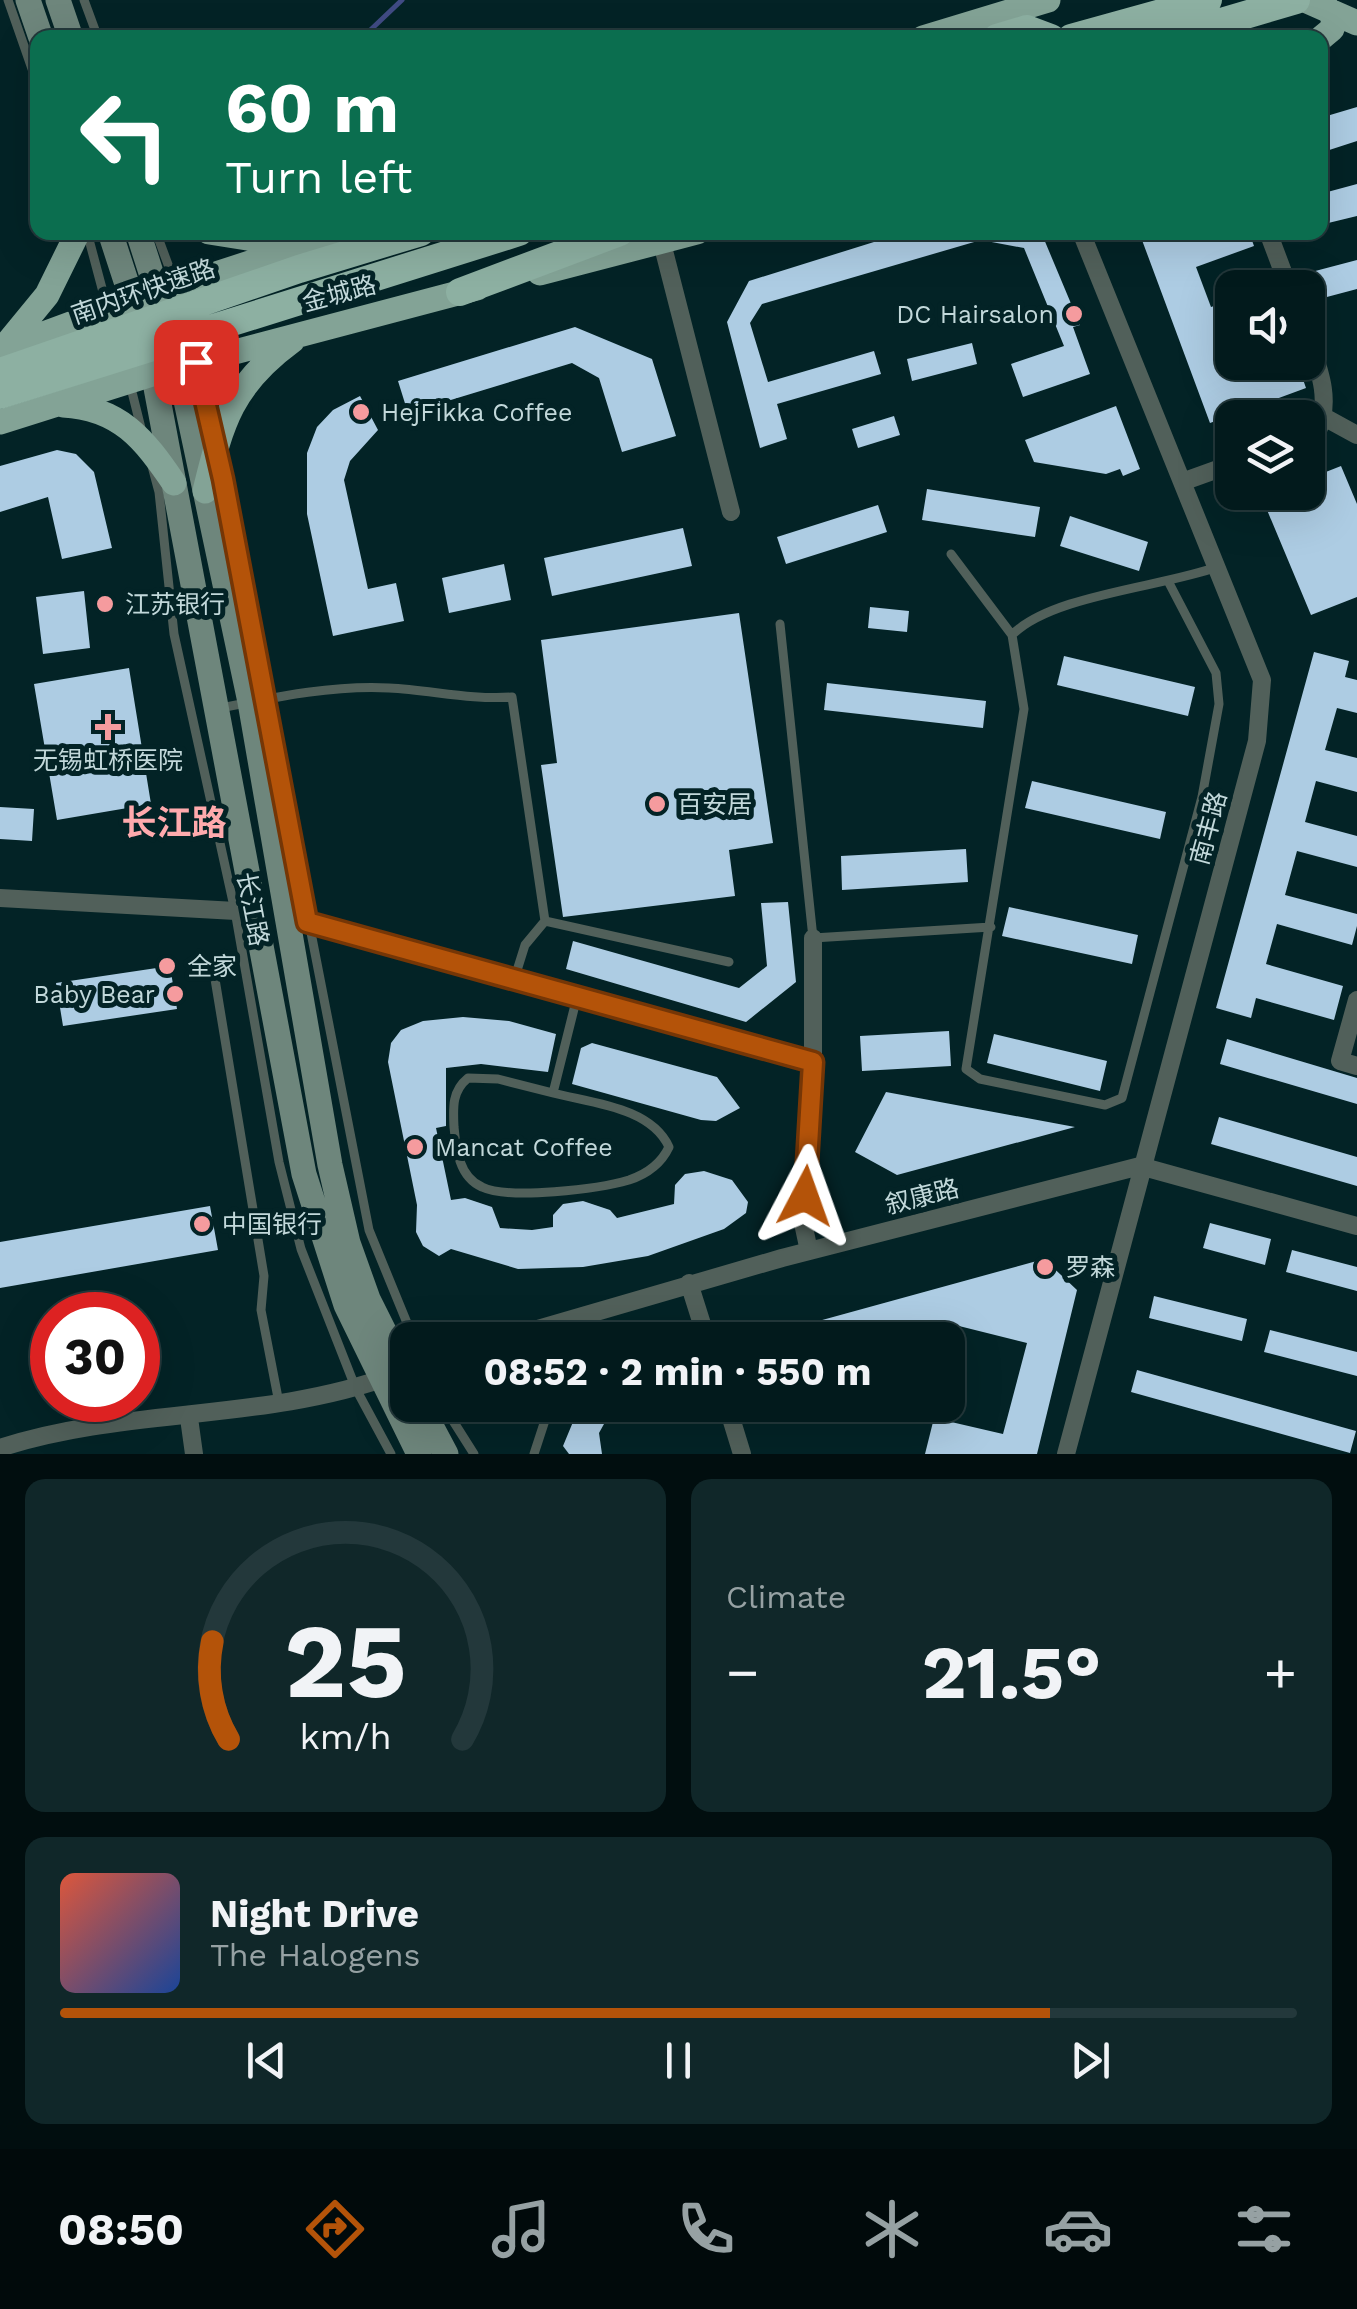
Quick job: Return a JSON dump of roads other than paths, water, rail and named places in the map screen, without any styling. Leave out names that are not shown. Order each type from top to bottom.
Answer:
[{"type":"highway","points":[[1100,30],[1208,0]]},
{"type":"highway","points":[[1194,30],[1296,0]]},
{"type":"highway","name":"南内环快速路","points":[[0,372],[397,240]]},
{"type":"highway","points":[[0,395],[494,240]]},
{"type":"highway","points":[[460,292],[599,240]]},
{"type":"main road","points":[[28,0],[38,30]]},
{"type":"main road","points":[[58,0],[68,30]]},
{"type":"main road","points":[[949,30],[1048,0]]},
{"type":"main road","points":[[1316,4],[1357,23]]},
{"type":"main road","points":[[1316,4],[1334,19],[1328,33]]},
{"type":"main road","points":[[1328,39],[1357,37]]},
{"type":"main road","points":[[0,350],[47,295],[74,240]]},
{"type":"main road","name":"长江路","points":[[116,240],[156,294],[154,373],[244,911],[304,1174],[346,1305],[390,1375]]},
{"type":"main road","name":"长江路","points":[[140,240],[156,294],[188,364],[205,491],[258,701],[348,1243],[390,1374]]},
{"type":"main road","points":[[0,350],[108,310],[324,240]]},
{"type":"main road","name":"金城路","points":[[0,422],[154,373],[669,240]]},
{"type":"main road","points":[[205,491],[215,448],[235,395],[268,359],[303,334]]},
{"type":"main road","points":[[53,405],[114,415],[144,438],[174,484]]},
{"type":"main road","name":"长江路","points":[[407,1422],[418,1454]]},
{"type":"main road","points":[[429,1422],[446,1454]]},
{"type":"street","name":"南丰路","points":[[1066,1454],[1131,1224],[1140,1166],[1258,741],[1262,680],[1085,240]]},
{"type":"street","points":[[1271,240],[1282,270]]},
{"type":"street","points":[[662,242],[731,512]]},
{"type":"street","points":[[1325,418],[1357,435]]},
{"type":"street","points":[[1182,482],[1215,470]]},
{"type":"street","points":[[0,898],[244,911]]},
{"type":"street","points":[[296,919],[813,1062]]},
{"type":"street","points":[[809,1251],[803,1223],[813,1062],[813,938]]},
{"type":"street","points":[[1357,1000],[1340,1061],[1357,1066]]},
{"type":"street","name":"叙康路","points":[[561,1322],[809,1251],[1140,1166],[1357,1226]]},
{"type":"street","points":[[689,1284],[701,1322]]},
{"type":"street","points":[[0,1448],[78,1430],[279,1403],[390,1377]]},
{"type":"street","points":[[189,1418],[194,1454]]},
{"type":"street","points":[[732,1422],[742,1454]]},
{"type":"lane","points":[[8,0],[30,63]]},
{"type":"lane","points":[[84,0],[95,30]]},
{"type":"lane","name":"长江路","points":[[90,240],[160,492],[174,634],[244,911]]},
{"type":"lane","name":"长江路","points":[[156,240],[156,294]]},
{"type":"lane","name":"长江路","points":[[188,364],[215,448],[258,701]]},
{"type":"lane","points":[[951,554],[1012,636],[1012,655],[1024,709],[966,1069],[980,1078],[1105,1105],[1122,1098],[1202,798],[1218,704],[1216,674],[1168,581]]},
{"type":"lane","points":[[1012,636],[1025,622],[1106,595],[1217,567]]},
{"type":"lane","points":[[780,624],[813,938],[991,927]]},
{"type":"lane","points":[[213,710],[344,688],[434,691],[478,700],[512,697],[545,921],[525,946],[514,980]]},
{"type":"lane","name":"长江路","points":[[296,919],[369,1230],[407,1322]]},
{"type":"lane","points":[[545,921],[729,962]]},
{"type":"lane","points":[[212,961],[264,1276],[261,1310],[279,1403]]},
{"type":"lane","points":[[553,1093],[577,997]]},
{"type":"lane","points":[[468,1078],[498,1079],[553,1093],[630,1113],[661,1131],[668,1147],[662,1162],[630,1180],[578,1188],[501,1192],[479,1187],[465,1172],[456,1150],[453,1104],[458,1086],[468,1078]]},
{"type":"lane","name":"长江路","points":[[391,1422],[391,1454]]},
{"type":"lane","points":[[454,1422],[474,1454]]},
{"type":"lane","points":[[534,1454],[544,1422]]},
{"type":"waterway","points":[[370,30],[402,0]]},
{"type":"place","name":"DC Hairsalon","points":[[1074,314]]},
{"type":"place","name":"HejFikka Coffee","points":[[361,412]]},
{"type":"place","name":"江苏银行","points":[[105,604]]},
{"type":"place","name":"无锡虹桥医院","points":[[108,727]]},
{"type":"place","name":"百安居","points":[[657,804]]},
{"type":"place","name":"全家","points":[[167,966]]},
{"type":"place","name":"Baby Bear","points":[[175,994]]},
{"type":"place","name":"Mancat Coffee","points":[[415,1147]]},
{"type":"place","name":"中国银行","points":[[202,1224]]},
{"type":"place","name":"罗森","points":[[1045,1267]]},
{"type":"district","name":"长江路","points":[[174,823]]}]
